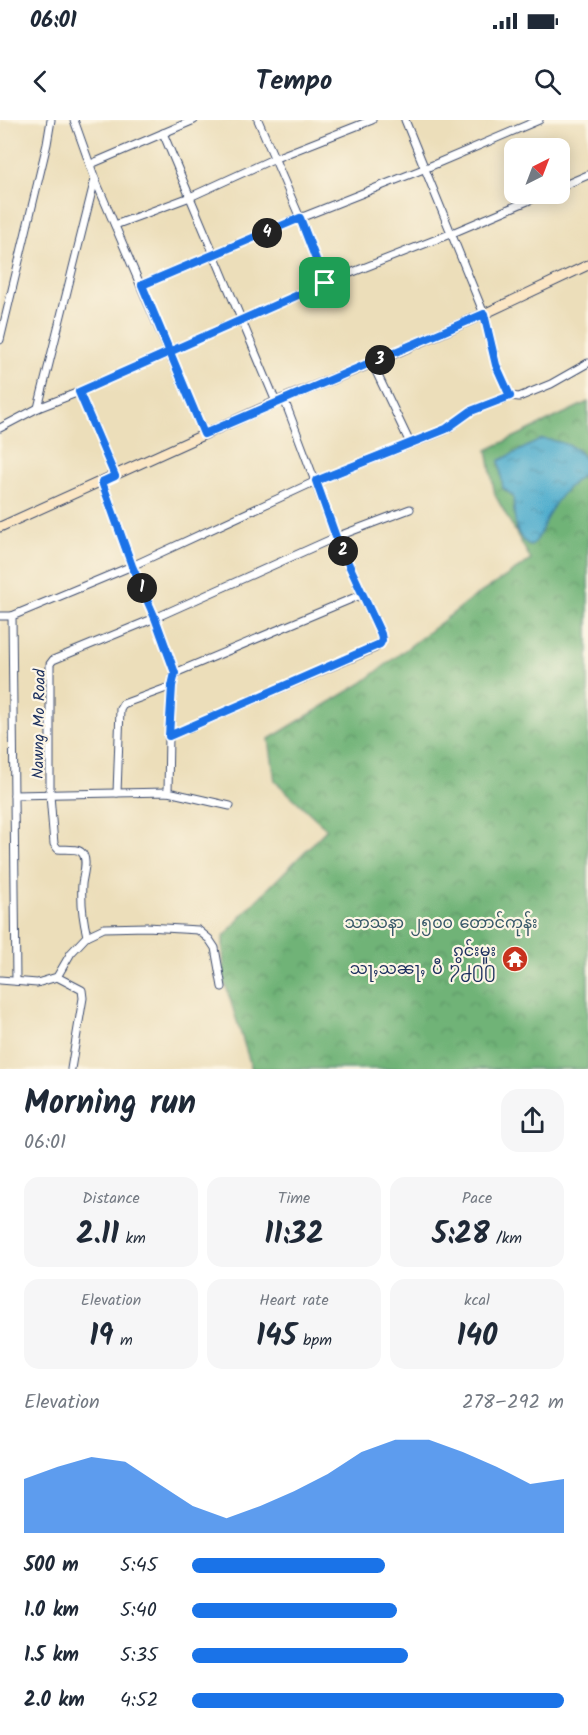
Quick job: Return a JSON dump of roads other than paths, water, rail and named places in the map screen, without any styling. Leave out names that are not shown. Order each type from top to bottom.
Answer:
[{"type":"street","points":[[0,340],[3,310],[47,144],[51,120]]},
{"type":"street","points":[[74,120],[95,179],[204,434]]},
{"type":"street","points":[[91,164],[194,120]]},
{"type":"street","points":[[258,120],[325,283]]},
{"type":"street","points":[[115,225],[190,197],[273,159],[372,120]]},
{"type":"street","points":[[405,120],[484,314],[496,365],[510,396]]},
{"type":"street","points":[[142,285],[539,120]]},
{"type":"street","points":[[164,133],[242,320],[316,481],[336,537],[382,640],[375,648],[169,736]]},
{"type":"street","points":[[570,183],[588,175]]},
{"type":"street","points":[[38,408],[95,179]]},
{"type":"street","points":[[0,428],[38,408],[325,283],[520,204]]},
{"type":"street","points":[[0,527],[204,434],[484,314],[588,265]]},
{"type":"street","points":[[372,363],[410,443]]},
{"type":"street","points":[[0,616],[12,616],[132,566],[316,481],[446,429],[471,411],[510,396],[519,397],[588,363]]},
{"type":"street","points":[[79,392],[115,476]]},
{"type":"street","points":[[102,482],[132,566],[155,618],[175,673],[169,736],[168,792]]},
{"type":"street","name":"Nawng Mo Road","points":[[87,936],[84,925],[82,885],[85,858],[79,850],[56,847],[50,795],[50,664],[52,660],[155,618],[336,537],[410,509]]},
{"type":"street","points":[[175,673],[363,594]]},
{"type":"street","points":[[12,616],[16,981]]},
{"type":"street","points":[[117,793],[120,709],[123,704],[172,686]]},
{"type":"street","points":[[14,795],[168,792],[230,806]]},
{"type":"street","points":[[57,977],[71,953],[87,936],[104,928],[147,927],[198,930],[216,948],[222,987]]},
{"type":"street","points":[[0,980],[37,983],[57,977],[82,990],[83,998],[71,1069]]},
{"type":"water","points":[[542,439],[558,441],[579,451],[587,463],[588,472],[575,481],[557,500],[538,538],[531,546],[517,531],[513,496],[503,488],[499,461]]},
{"type":"place","name":"ၵွင်းမူး သႃႇသၼႃႇ ပီ ႒႕႐႐","points":[[515,959]]},
{"type":"park label","name":"သာသနာ ၂၅၀၀ တောင်ကုန်း","points":[[441,922]]}]
